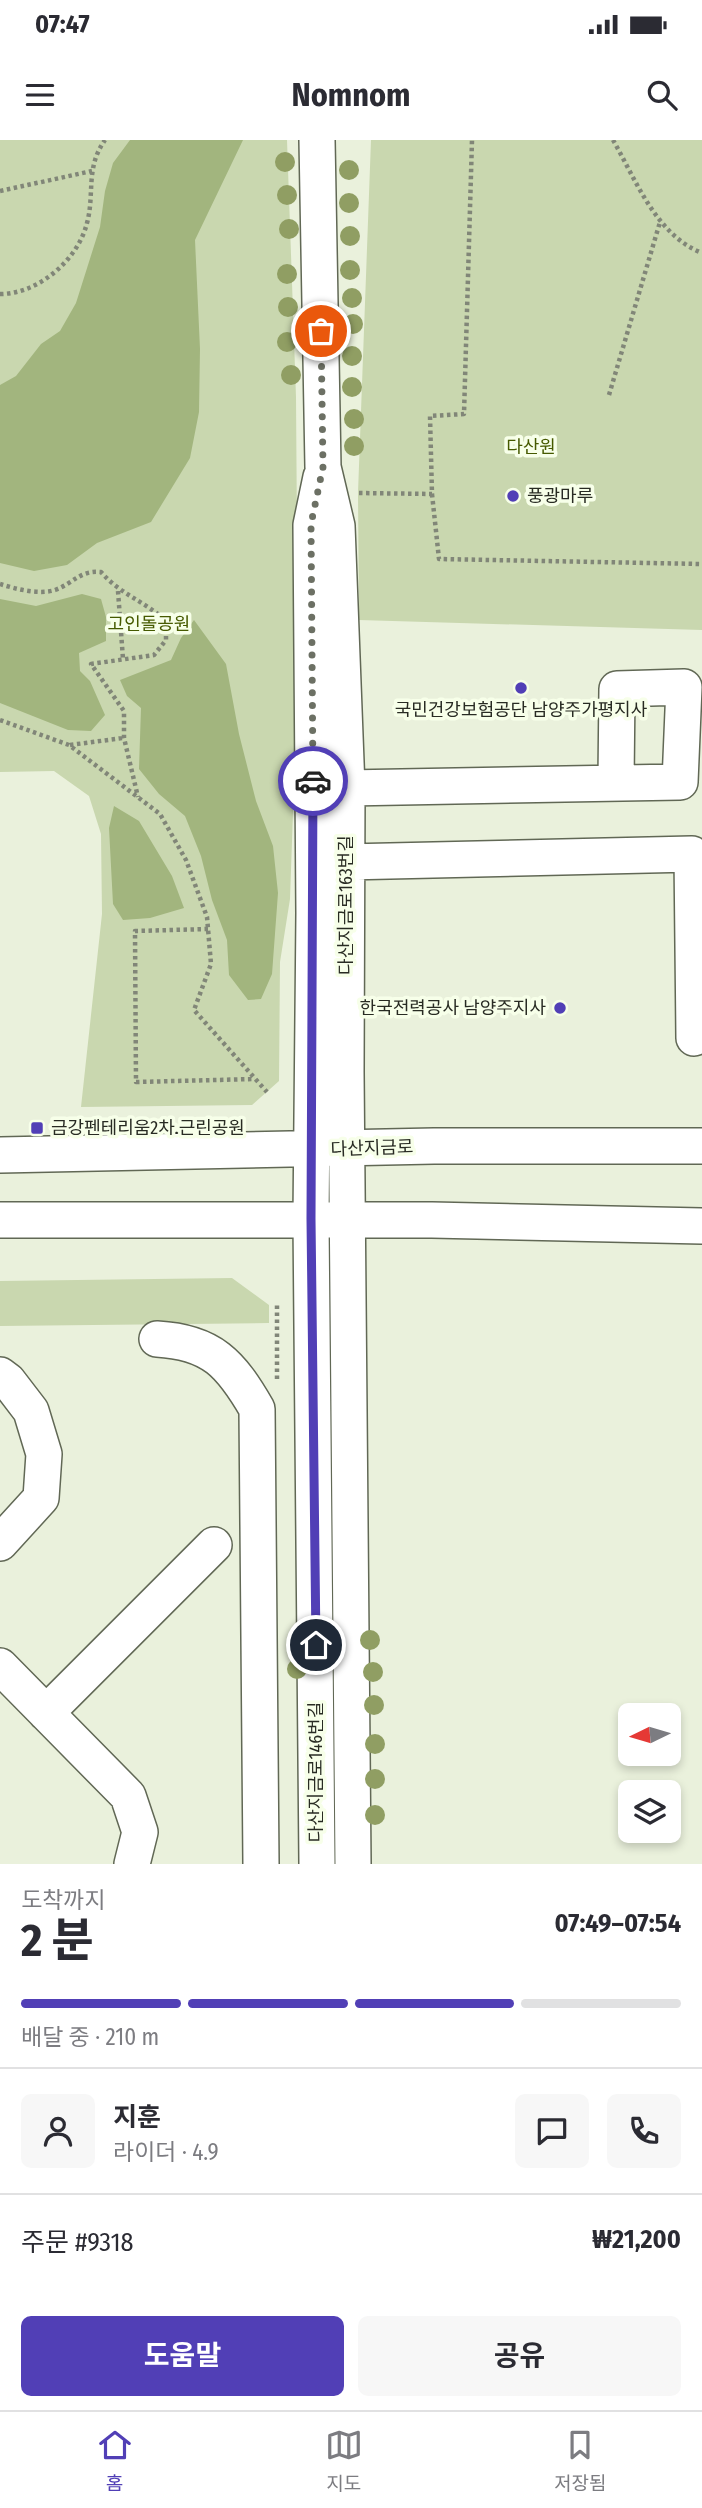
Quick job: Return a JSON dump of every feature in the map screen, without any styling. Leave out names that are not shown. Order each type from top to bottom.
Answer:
[{"type":"street","name":"다산지금로163번길","points":[[317,140],[323,467],[337,526],[347,788],[348,1219]]},
{"type":"street","name":"다산지금로163번길","points":[[311,1219],[314,913],[311,524],[323,467]]},
{"type":"street","points":[[347,788],[616,781]]},
{"type":"street","points":[[346,862],[692,854],[694,1038]]},
{"type":"street","name":"다산지금로","points":[[0,1156],[702,1146]]},
{"type":"street","name":"다산지금로146번길","points":[[311,1219],[317,1864]]},
{"type":"street","points":[[0,1220],[348,1219],[702,1226]]},
{"type":"street","name":"다산지금로146번길","points":[[348,1219],[354,1864]]},
{"type":"street","points":[[157,1339],[175,1340],[210,1351],[236,1373],[257,1409],[261,1864]]},
{"type":"street","points":[[0,1375],[8,1381],[31,1411],[44,1454],[41,1498],[0,1543]]},
{"type":"street","points":[[46,1713],[214,1545]]},
{"type":"street","points":[[0,1666],[128,1796],[140,1832],[132,1864]]},
{"type":"path","points":[[0,294],[35,285],[57,271],[75,249],[87,223],[92,171],[97,151],[105,140]]},
{"type":"path","points":[[472,140],[464,414],[430,416],[432,494],[439,559],[702,564]]},
{"type":"path","points":[[613,140],[660,222],[702,253]]},
{"type":"path","points":[[0,191],[92,171]]},
{"type":"path","points":[[609,395],[660,222]]},
{"type":"path","points":[[358,493],[432,494]]},
{"type":"path","points":[[0,584],[33,592],[55,590],[87,570],[101,572],[118,591],[149,606],[166,621],[166,640],[154,654],[92,664],[124,711],[124,738],[138,797]]},
{"type":"path","points":[[118,591],[123,659]]},
{"type":"path","points":[[0,720],[69,745],[160,814],[186,860],[207,917],[211,964],[194,1010],[267,1092]]},
{"type":"path","points":[[69,745],[124,738]]},
{"type":"path","points":[[208,929],[135,931],[136,1082],[256,1079]]},
{"type":"green space","name":"고인돌공원","points":[[0,140],[287,140],[296,397],[298,668],[290,899],[280,962],[279,1081],[252,1105],[81,1107],[102,914],[101,834],[89,796],[54,771],[0,772]]},
{"type":"green space","points":[[130,140],[243,140],[195,240],[200,349],[199,412],[190,458],[151,522],[97,543],[67,565],[34,571],[0,563],[0,385],[16,376],[41,344],[60,331],[76,303],[100,227],[105,191],[113,163]]},
{"type":"green space","name":"다산원","points":[[371,140],[702,140],[702,630],[359,620],[358,493]]},
{"type":"green space","points":[[82,594],[101,599],[106,617],[106,641],[79,653],[80,671],[90,681],[105,715],[91,731],[68,730],[0,703],[0,599],[36,606]]},
{"type":"green space","points":[[194,620],[226,664],[239,734],[256,801],[273,846],[278,893],[272,974],[261,999],[248,1000],[229,975],[227,940],[212,900],[201,856],[185,816],[159,794],[139,769],[141,708],[127,696],[120,680],[171,660],[181,638]]},
{"type":"green space","points":[[114,806],[139,821],[172,876],[184,908],[150,918],[123,920],[113,904],[109,828]]},
{"type":"green space","points":[[232,1278],[269,1305],[269,1323],[0,1326],[0,1281]]},
{"type":"way so far","points":[[313,781],[311,524],[323,467],[321,331]]},
{"type":"place","name":"풍광마루","points":[[513,496]]},
{"type":"place","name":"국민건강보험공단 남양주가평지사","points":[[521,688]]},
{"type":"place","name":"한국전력공사 남양주지사","points":[[560,1008]]},
{"type":"place","name":"금강펜테리움2차.근린공원","points":[[37,1128]]},
{"type":"route","points":[[313,781],[311,1219],[316,1645]]}]
